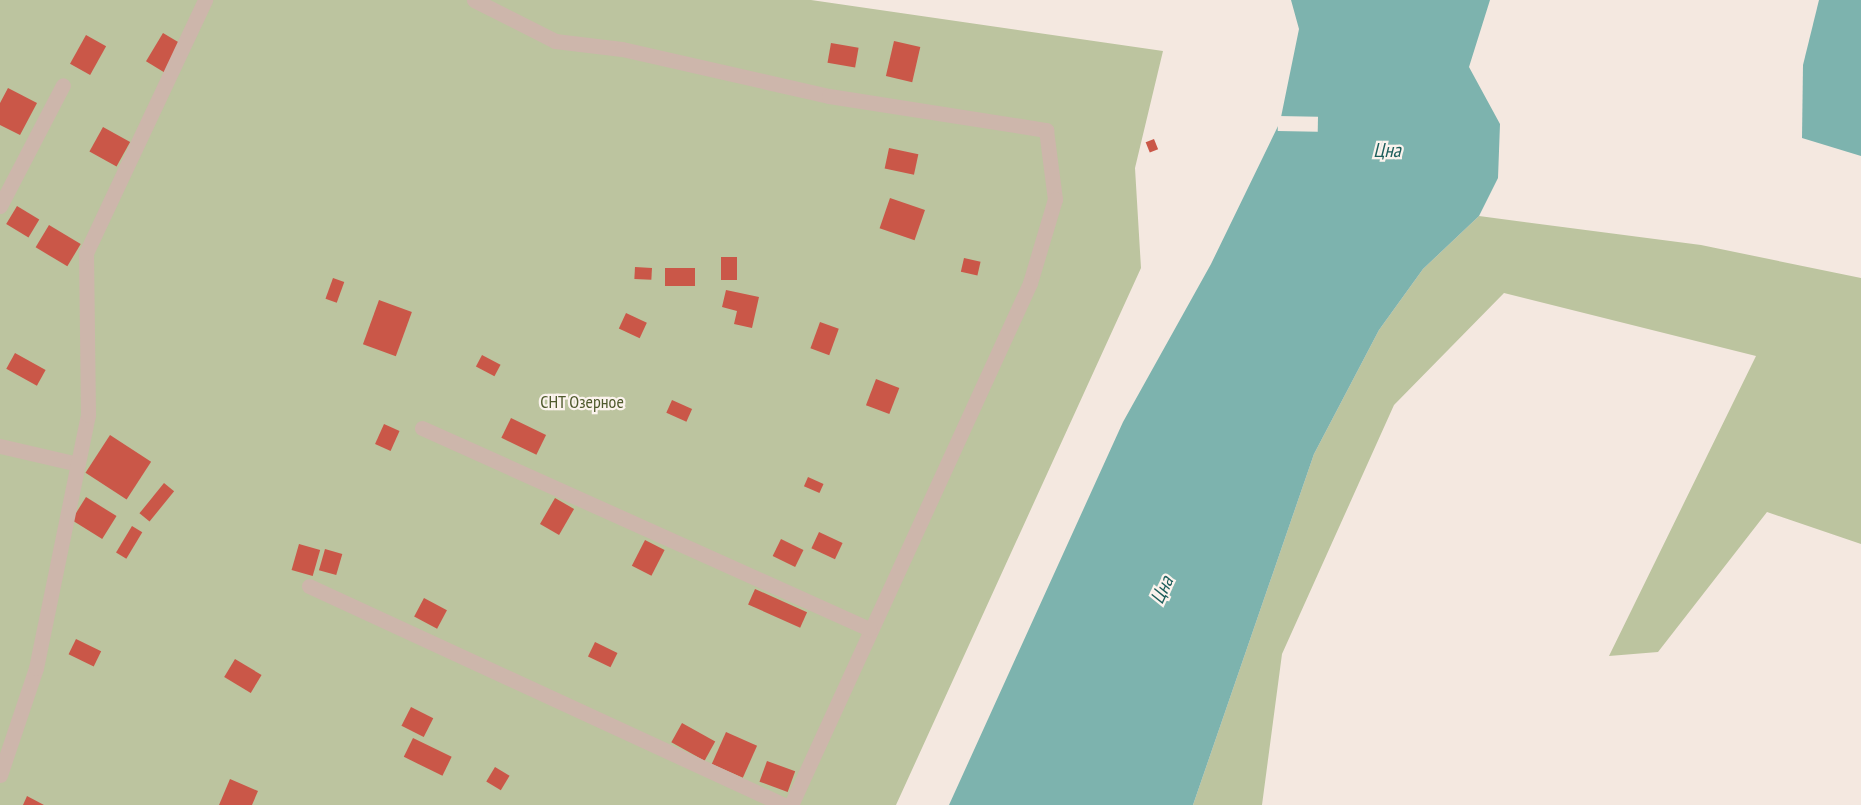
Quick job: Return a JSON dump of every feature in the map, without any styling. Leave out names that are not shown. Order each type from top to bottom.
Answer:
[{"type":"lane","points":[[0,776],[36,668],[88,415],[86,253],[205,0]]},
{"type":"lane","points":[[474,0],[555,41],[622,49],[828,96],[1046,130],[1055,199],[1034,272],[791,805]]},
{"type":"lane","points":[[0,206],[63,85]]},
{"type":"lane","points":[[422,428],[870,629]]},
{"type":"lane","points":[[0,446],[78,464]]},
{"type":"lane","points":[[309,586],[784,805]]},
{"type":"green space","name":"СНТ Озерное","points":[[0,0],[811,0],[1163,51],[1135,168],[1141,268],[896,805],[0,805]]},
{"type":"green space","points":[[1479,216],[1701,245],[1861,278],[1861,544],[1767,512],[1658,652],[1609,656],[1756,356],[1504,293],[1394,405],[1282,654],[1262,805],[1193,805],[1314,454],[1379,330],[1423,269]]},
{"type":"water","name":"Цна","points":[[1291,0],[1490,0],[1469,67],[1500,124],[1498,178],[1479,216],[1423,269],[1379,330],[1314,454],[1193,805],[949,805],[1123,422],[1211,264],[1280,122],[1299,29]]},
{"type":"water","points":[[1819,0],[1861,0],[1861,156],[1802,138],[1803,65]]},
{"type":"pier","points":[[1278,116],[1318,117],[1318,132],[1278,131]]},
{"type":"building","points":[[163,33],[183,45],[166,73],[146,61]]},
{"type":"building","points":[[86,35],[106,46],[90,75],[70,64]]},
{"type":"building","points":[[894,41],[920,47],[912,82],[886,76]]},
{"type":"building","points":[[831,43],[859,48],[855,68],[828,63]]},
{"type":"building","points":[[8,88],[37,103],[20,135],[0,125],[0,103]]},
{"type":"building","points":[[103,127],[130,142],[117,167],[89,151]]},
{"type":"building","points":[[1154,139],[1158,149],[1150,153],[1146,142]]},
{"type":"building","points":[[889,148],[918,154],[914,175],[885,169]]},
{"type":"building","points":[[890,198],[925,210],[915,240],[880,228]]},
{"type":"building","points":[[17,206],[39,219],[28,237],[6,224]]},
{"type":"building","points":[[49,225],[81,244],[67,266],[36,247]]},
{"type":"building","points":[[721,257],[737,257],[737,280],[721,280]]},
{"type":"building","points":[[964,258],[981,262],[977,275],[961,272]]},
{"type":"building","points":[[635,267],[652,268],[651,280],[634,279]]},
{"type":"building","points":[[665,268],[695,268],[695,286],[665,286]]},
{"type":"building","points":[[333,278],[344,282],[337,303],[325,299]]},
{"type":"building","points":[[726,290],[759,297],[752,328],[734,324],[737,311],[722,307]]},
{"type":"building","points":[[379,300],[412,312],[396,356],[363,344]]},
{"type":"building","points":[[626,313],[647,323],[640,338],[619,328]]},
{"type":"building","points":[[820,322],[839,329],[829,355],[810,348]]},
{"type":"building","points":[[15,353],[46,370],[37,386],[6,369]]},
{"type":"building","points":[[482,355],[501,365],[494,376],[476,366]]},
{"type":"building","points":[[876,379],[899,388],[889,414],[866,405]]},
{"type":"building","points":[[672,400],[692,409],[686,422],[666,413]]},
{"type":"building","points":[[511,418],[546,435],[536,455],[501,438]]},
{"type":"building","points":[[384,424],[400,431],[391,451],[375,444]]},
{"type":"building","points":[[110,435],[151,462],[127,499],[85,473]]},
{"type":"building","points":[[808,477],[824,484],[819,493],[804,486]]},
{"type":"building","points":[[164,483],[174,491],[150,521],[139,513]]},
{"type":"building","points":[[86,497],[117,516],[102,539],[72,520]]},
{"type":"building","points":[[555,498],[574,509],[559,535],[540,524]]},
{"type":"building","points":[[132,526],[142,532],[126,559],[116,553]]},
{"type":"building","points":[[819,532],[843,543],[835,559],[811,548]]},
{"type":"building","points":[[781,539],[803,550],[795,567],[773,556]]},
{"type":"building","points":[[645,540],[665,550],[651,576],[632,566]]},
{"type":"building","points":[[299,544],[320,550],[313,576],[292,570]]},
{"type":"building","points":[[325,549],[342,554],[336,575],[319,570]]},
{"type":"building","points":[[755,589],[807,612],[800,628],[748,605]]},
{"type":"building","points":[[424,598],[447,610],[437,629],[414,617]]},
{"type":"building","points":[[76,639],[101,651],[94,667],[69,654]]},
{"type":"building","points":[[595,642],[617,653],[610,667],[588,656]]},
{"type":"building","points":[[235,659],[262,675],[251,693],[224,677]]},
{"type":"building","points":[[411,707],[433,718],[424,737],[401,726]]},
{"type":"building","points":[[682,723],[715,741],[705,761],[671,742]]},
{"type":"building","points":[[726,732],[757,746],[743,778],[712,764]]},
{"type":"building","points":[[413,738],[452,757],[442,776],[404,757]]},
{"type":"building","points":[[767,761],[795,771],[788,792],[759,782]]},
{"type":"building","points":[[495,767],[510,776],[501,790],[486,782]]},
{"type":"building","points":[[230,779],[258,791],[252,805],[219,805]]},
{"type":"building","points":[[27,796],[44,805],[23,805]]}]
